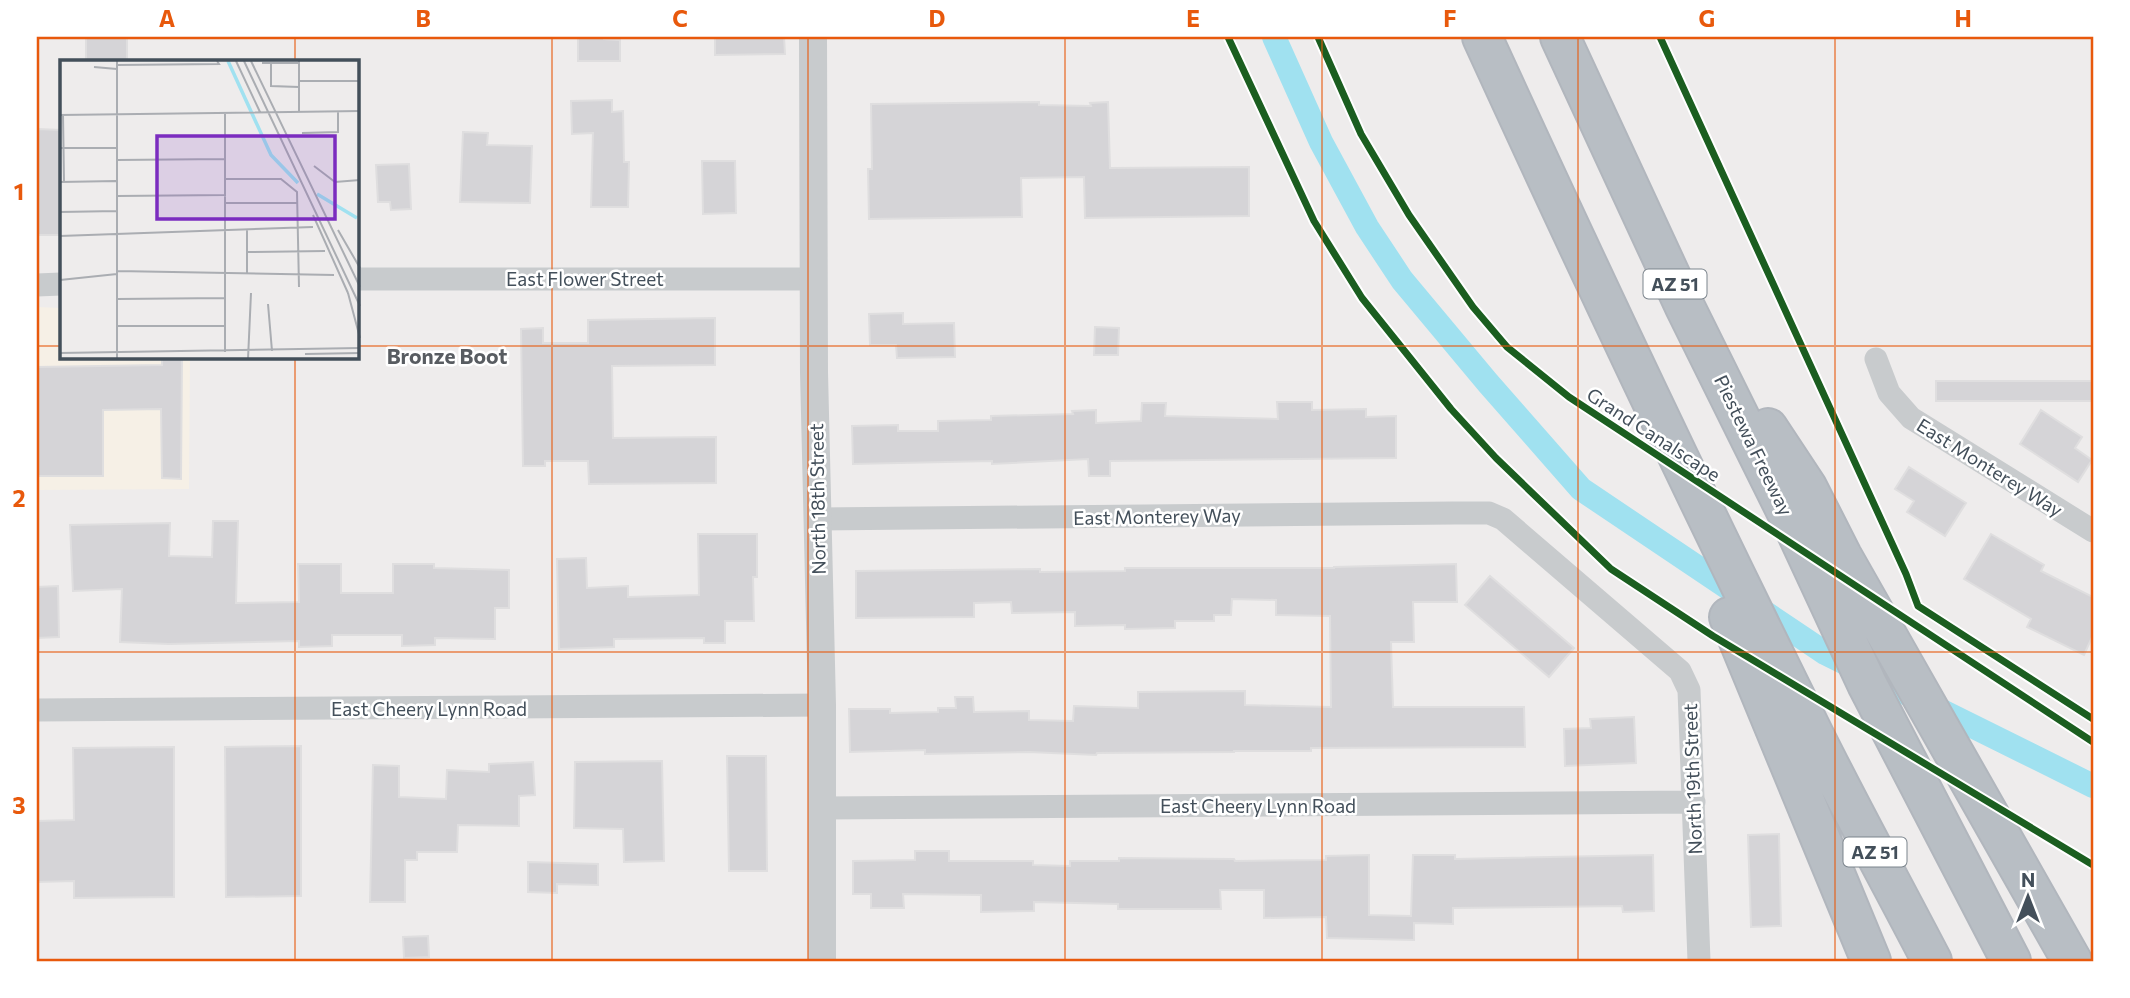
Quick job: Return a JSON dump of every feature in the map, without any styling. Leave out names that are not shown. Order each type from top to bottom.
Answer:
[{"type":"highway","points":[[1482,37],[1601,297],[1665,447],[1871,961]]},
{"type":"highway","name":"Piestewa Freeway","points":[[1560,37],[1685,307],[1795,529],[1867,684],[2011,961]]},
{"type":"highway","points":[[1685,307],[1807,487],[1842,556],[2071,961]]},
{"type":"highway","name":"AZ 51","points":[[1665,447],[1932,961]]},
{"type":"street","name":"North 18th Street","points":[[813,37],[813,279],[822,705],[822,961]]},
{"type":"street","name":"East Flower Street","points":[[359,279],[813,279]]},
{"type":"street","points":[[37,285],[60,284]]},
{"type":"street","name":"East Monterey Way","points":[[1876,359],[1889,393],[1911,418],[2093,531]]},
{"type":"street","name":"East Monterey Way","points":[[818,519],[1454,513],[1497,515]]},
{"type":"street","name":"North 19th Street","points":[[1497,515],[1680,671],[1689,690],[1699,961]]},
{"type":"street","name":"East Cheery Lynn Road","points":[[37,710],[822,705]]},
{"type":"street","name":"East Cheery Lynn Road","points":[[822,808],[1694,802]]},
{"type":"shaded area","points":[[37,307],[60,308],[60,359],[190,359],[189,489],[37,490]]},
{"type":"building","points":[[86,37],[127,37],[127,60],[86,60]]},
{"type":"building","points":[[578,37],[620,40],[620,61],[578,61]]},
{"type":"building","points":[[715,37],[784,37],[785,54],[715,55]]},
{"type":"building","points":[[612,100],[612,112],[623,111],[624,162],[629,162],[628,207],[591,207],[593,133],[572,134],[571,101]]},
{"type":"building","points":[[1039,102],[1039,105],[1091,106],[1090,103],[1108,102],[1110,168],[1249,167],[1249,216],[1085,218],[1084,177],[1021,178],[1022,217],[869,219],[868,169],[872,169],[871,104]]},
{"type":"building","points":[[37,129],[60,130],[60,235],[37,235]]},
{"type":"building","points":[[463,132],[488,133],[487,145],[532,146],[530,203],[460,202]]},
{"type":"building","points":[[702,161],[735,161],[736,213],[703,214]]},
{"type":"building","points":[[409,164],[411,209],[391,210],[390,202],[378,202],[376,165]]},
{"type":"building","points":[[903,313],[903,324],[954,323],[955,357],[897,358],[896,345],[870,345],[869,314]]},
{"type":"building","points":[[715,318],[715,365],[612,366],[613,438],[716,437],[716,483],[589,484],[588,461],[545,461],[545,466],[523,466],[521,329],[543,328],[543,343],[588,343],[588,320]]},
{"type":"building","points":[[1095,327],[1119,328],[1118,355],[1094,355]]},
{"type":"building","points":[[162,359],[182,359],[181,479],[162,478],[161,409],[103,410],[103,476],[37,476],[37,367],[162,365]]},
{"type":"building","points":[[1936,381],[2093,381],[2093,401],[1936,401]]},
{"type":"building","points":[[1277,402],[1312,402],[1312,410],[1366,409],[1366,417],[1396,416],[1396,458],[1110,461],[1110,476],[1089,476],[1088,459],[992,464],[992,461],[853,464],[852,426],[898,425],[898,431],[938,431],[938,421],[991,420],[991,416],[1073,414],[1072,411],[1096,410],[1096,423],[1141,421],[1142,403],[1166,403],[1165,416],[1278,419]]},
{"type":"building","points":[[2041,410],[2082,437],[2075,448],[2092,460],[2078,482],[2020,444]]},
{"type":"building","points":[[1909,467],[1966,503],[1945,536],[1907,512],[1914,501],[1895,489]]},
{"type":"building","points":[[213,521],[238,521],[236,603],[299,602],[298,564],[341,564],[341,593],[393,593],[393,564],[434,564],[434,568],[509,570],[509,608],[495,608],[495,639],[435,638],[435,645],[402,646],[402,635],[332,635],[332,646],[299,647],[299,641],[169,644],[120,642],[122,589],[73,591],[70,525],[170,523],[169,556],[212,557]]},
{"type":"building","points":[[698,534],[757,534],[757,577],[753,577],[754,621],[725,621],[725,643],[704,643],[704,638],[614,639],[614,647],[559,649],[557,559],[586,558],[587,588],[628,586],[628,597],[699,595]]},
{"type":"building","points":[[1991,534],[2044,565],[2041,571],[2093,597],[2093,635],[2084,655],[2027,627],[2031,619],[1964,579]]},
{"type":"building","points":[[1456,564],[1457,602],[1413,602],[1414,642],[1391,642],[1393,707],[1524,707],[1525,747],[1311,748],[1311,751],[1096,755],[1029,752],[925,754],[925,750],[850,752],[849,709],[890,709],[890,713],[938,712],[938,708],[956,708],[955,697],[973,697],[974,712],[1029,711],[1029,720],[1073,721],[1074,706],[1138,708],[1138,692],[1245,691],[1245,705],[1331,707],[1330,616],[1276,615],[1276,600],[1232,599],[1231,615],[1214,615],[1214,621],[1175,621],[1175,628],[1075,626],[1075,612],[1012,613],[1011,602],[974,603],[974,617],[856,618],[856,571],[1040,569],[1040,572],[1125,571],[1125,568],[1334,568]]},
{"type":"building","points":[[1490,576],[1574,648],[1549,677],[1465,605]]},
{"type":"building","points":[[58,586],[59,637],[37,638],[37,587]]},
{"type":"building","points":[[1634,717],[1636,763],[1565,766],[1564,729],[1591,728],[1590,719]]},
{"type":"building","points":[[301,746],[301,896],[226,897],[225,747]]},
{"type":"building","points":[[174,747],[174,897],[74,898],[74,881],[37,882],[37,821],[74,820],[73,748]]},
{"type":"building","points":[[727,756],[766,756],[767,871],[729,871]]},
{"type":"building","points":[[662,761],[664,861],[624,862],[623,829],[574,828],[575,762]]},
{"type":"building","points":[[533,762],[535,795],[519,796],[519,826],[458,825],[457,852],[417,852],[417,860],[405,860],[405,902],[370,902],[373,765],[399,766],[399,797],[446,799],[447,770],[489,772],[489,764]]},
{"type":"building","points":[[1779,834],[1781,926],[1751,927],[1748,835]]},
{"type":"building","points":[[915,851],[949,851],[949,861],[1033,861],[1033,865],[1070,866],[1070,861],[1119,861],[1119,858],[1326,860],[1326,856],[1369,855],[1369,915],[1411,916],[1413,855],[1455,855],[1455,859],[1653,855],[1654,911],[1623,912],[1622,906],[1453,908],[1453,924],[1414,923],[1414,940],[1327,938],[1326,917],[1264,918],[1264,890],[1220,890],[1221,909],[1118,909],[1118,904],[1034,902],[1034,911],[981,912],[981,895],[903,894],[904,908],[871,908],[871,894],[853,894],[853,861],[915,860]]},
{"type":"building","points":[[528,862],[598,864],[598,885],[557,884],[557,893],[528,892]]},
{"type":"building","points":[[428,936],[429,957],[404,958],[403,937]]},
{"type":"waterway","points":[[1274,37],[1321,142],[1367,227],[1402,280],[1581,489],[1825,653],[2093,786]]},
{"type":"cycle path","points":[[1228,37],[1314,221],[1362,298],[1451,409],[1496,458],[1611,569],[1713,636],[2093,865]]},
{"type":"cycle path","name":"Grand Canalscape","points":[[1318,37],[1361,134],[1409,215],[1473,307],[1507,347],[1569,397],[2093,742]]},
{"type":"cycle path","points":[[1660,37],[1906,574],[1918,606],[2093,719]]},
{"type":"district","name":"Bronze Boot","points":[[447,355]]}]
